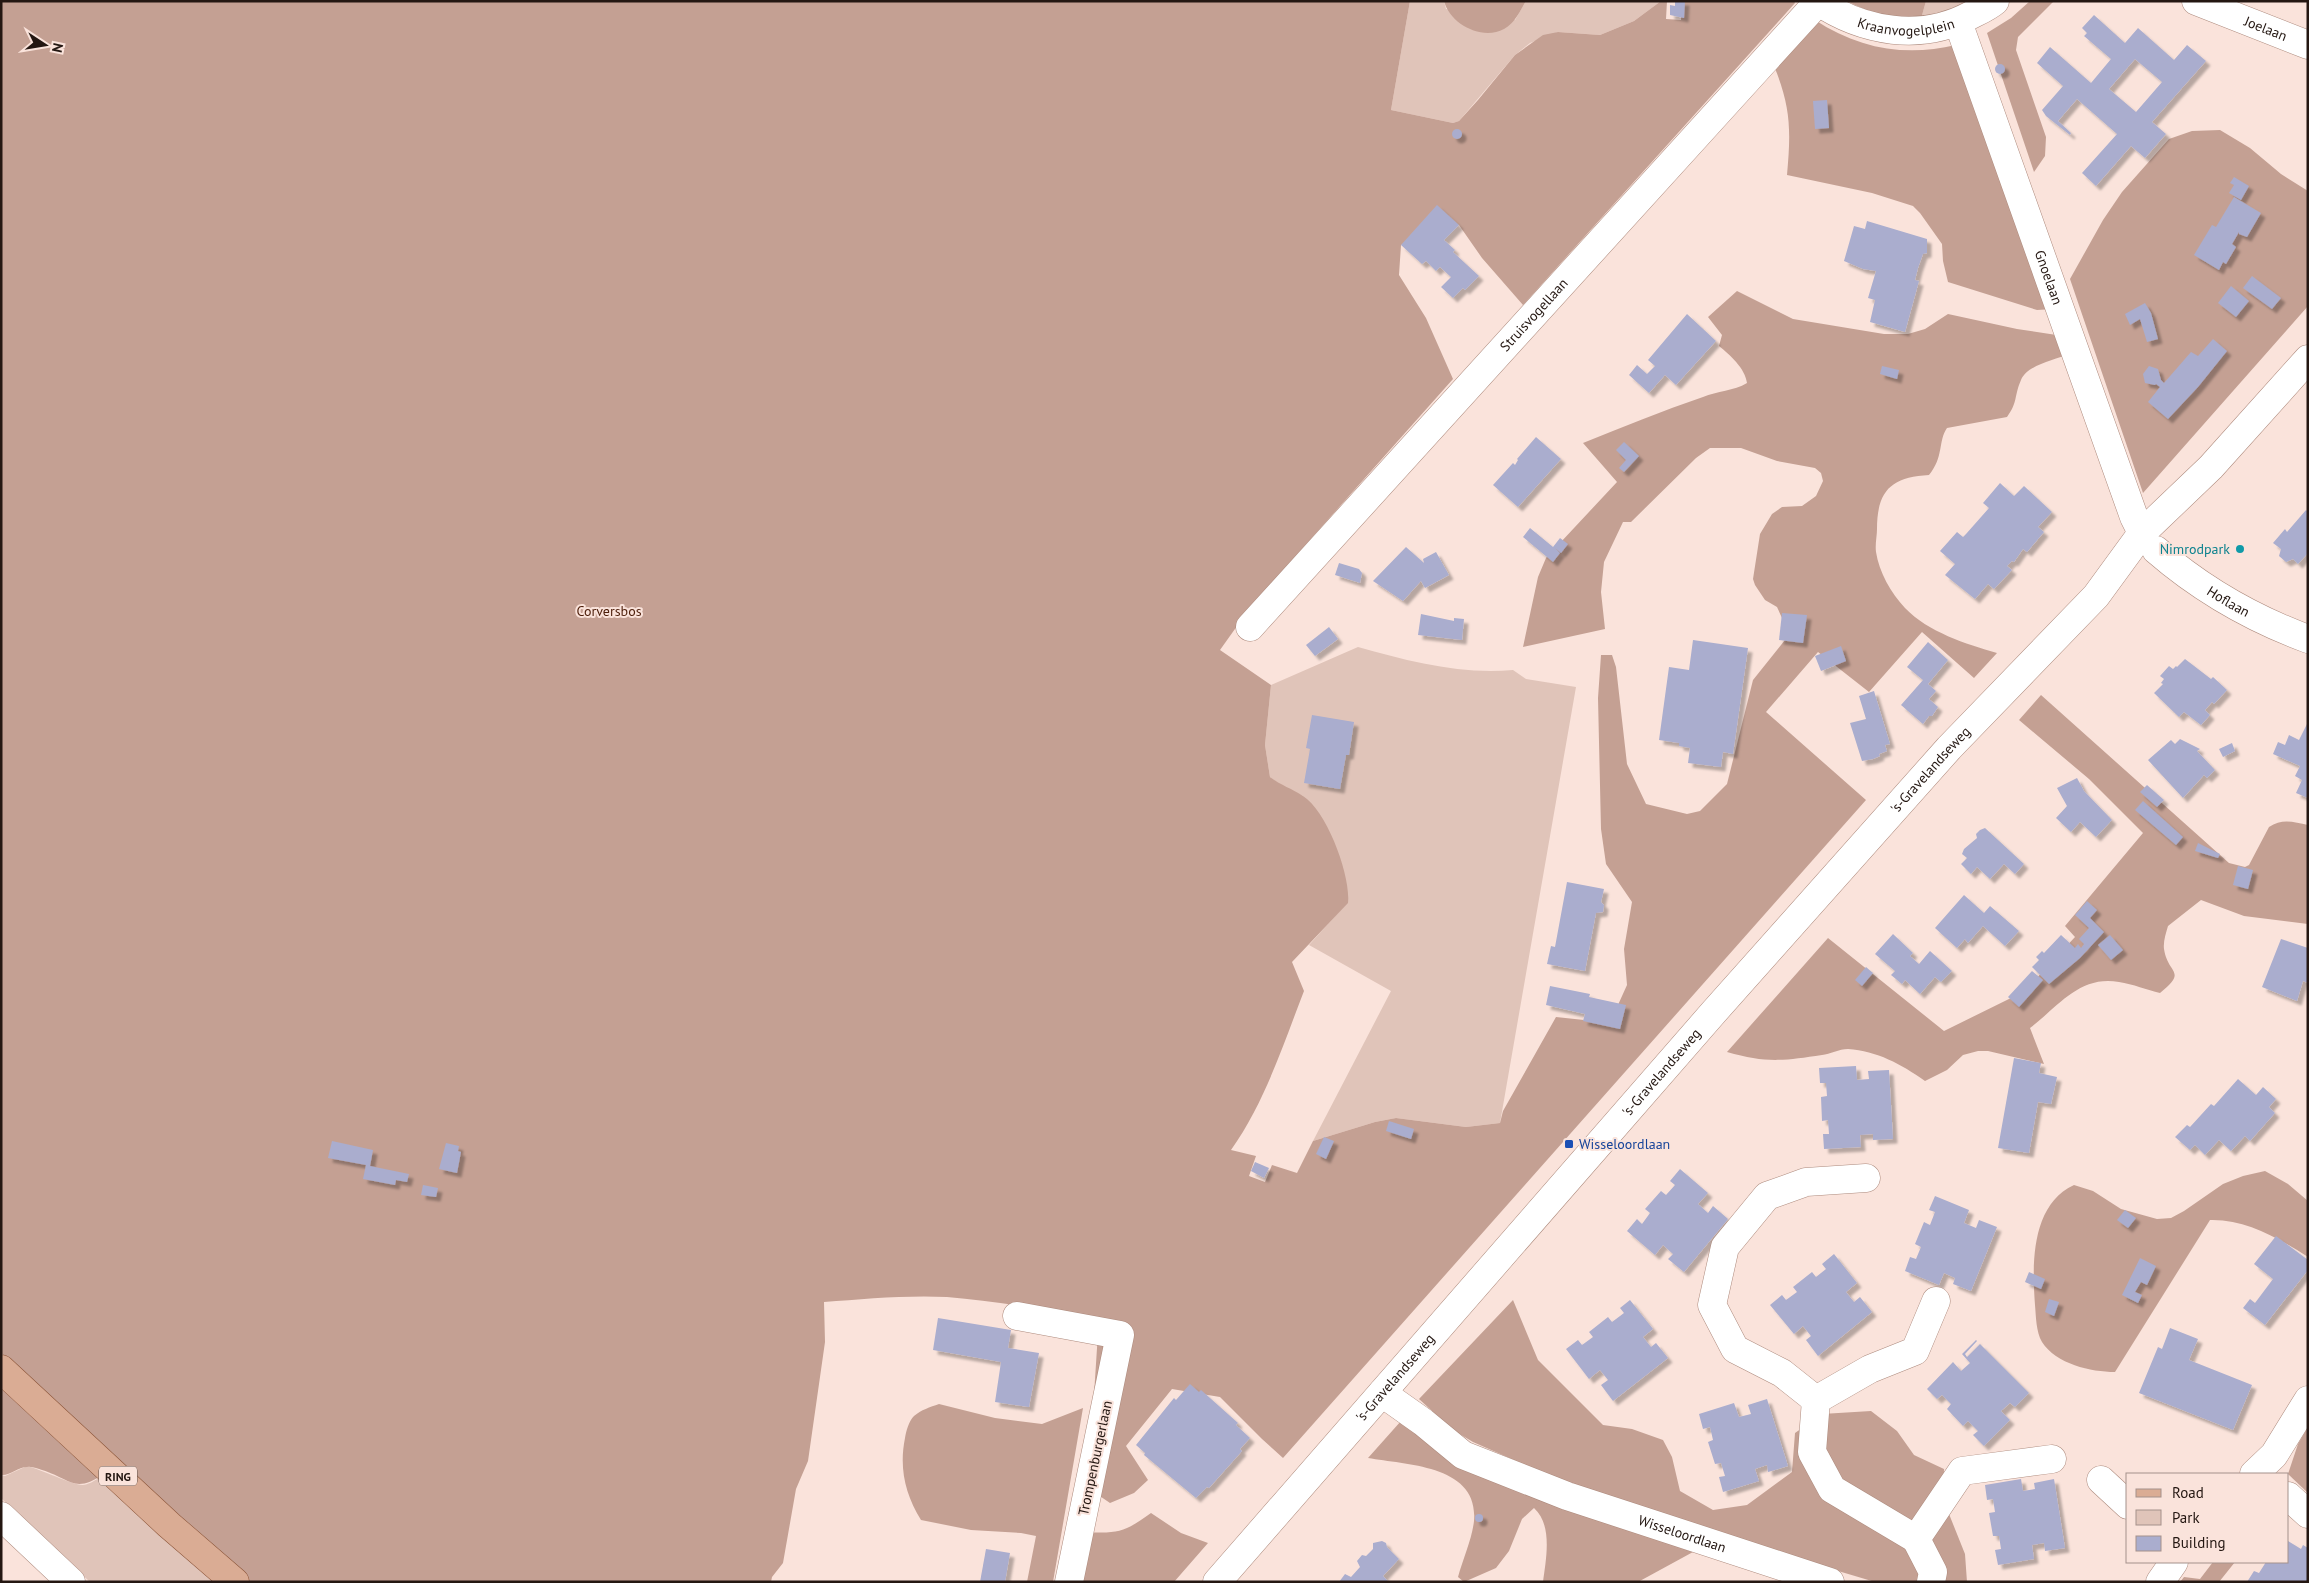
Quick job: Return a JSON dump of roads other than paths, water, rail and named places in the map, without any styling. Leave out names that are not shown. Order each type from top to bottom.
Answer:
[{"type":"main road","name":"RING","points":[[1,1369],[136,1492],[169,1525],[235,1582]]},
{"type":"street","name":"Kraanvogelplein","points":[[1817,2],[1849,20],[1885,30],[1922,31],[1958,22],[1995,1]]},
{"type":"street","name":"Joelaan","points":[[2196,1],[2308,45]]},
{"type":"street","name":"Struisvogellaan","points":[[1250,627],[1817,2]]},
{"type":"street","name":"Gnoelaan","points":[[1958,22],[2134,517],[2148,541]]},
{"type":"street","name":"'s-Gravelandseweg","points":[[1217,1582],[1713,1013],[1949,748],[2148,541],[2211,467],[2308,359]]},
{"type":"street","name":"Hoflaan","points":[[2148,541],[2221,600],[2279,628],[2308,639]]},
{"type":"street","points":[[1816,1400],[1782,1373],[1735,1349],[1712,1305],[1722,1257],[1725,1247],[1767,1196],[1806,1182],[1866,1178]]},
{"type":"street","points":[[1816,1400],[1870,1369],[1915,1351],[1936,1301]]},
{"type":"street","name":"Trompenburgerlaan","points":[[1017,1316],[1120,1335],[1069,1582]]},
{"type":"street","name":"Wisseloordlaan","points":[[1382,1393],[1463,1454],[1567,1496],[1830,1582]]},
{"type":"street","points":[[1816,1400],[1812,1452],[1832,1489],[1916,1538],[1933,1572],[1932,1582]]},
{"type":"street","points":[[2259,1473],[2274,1455],[2308,1400]]},
{"type":"street","points":[[1916,1538],[1962,1471],[2052,1459]]},
{"type":"street","points":[[2101,1480],[2126,1503]]},
{"type":"street","points":[[2289,1497],[2308,1514]]},
{"type":"street","points":[[1,1516],[71,1582]]},
{"type":"street","points":[[2160,1582],[2173,1563]]},
{"type":"place","name":"Nimrodpark","points":[[2240,549]]},
{"type":"place","name":"Wisseloordlaan","points":[[1569,1144]]},
{"type":"park label","name":"Corversbos","points":[[609,611]]}]
